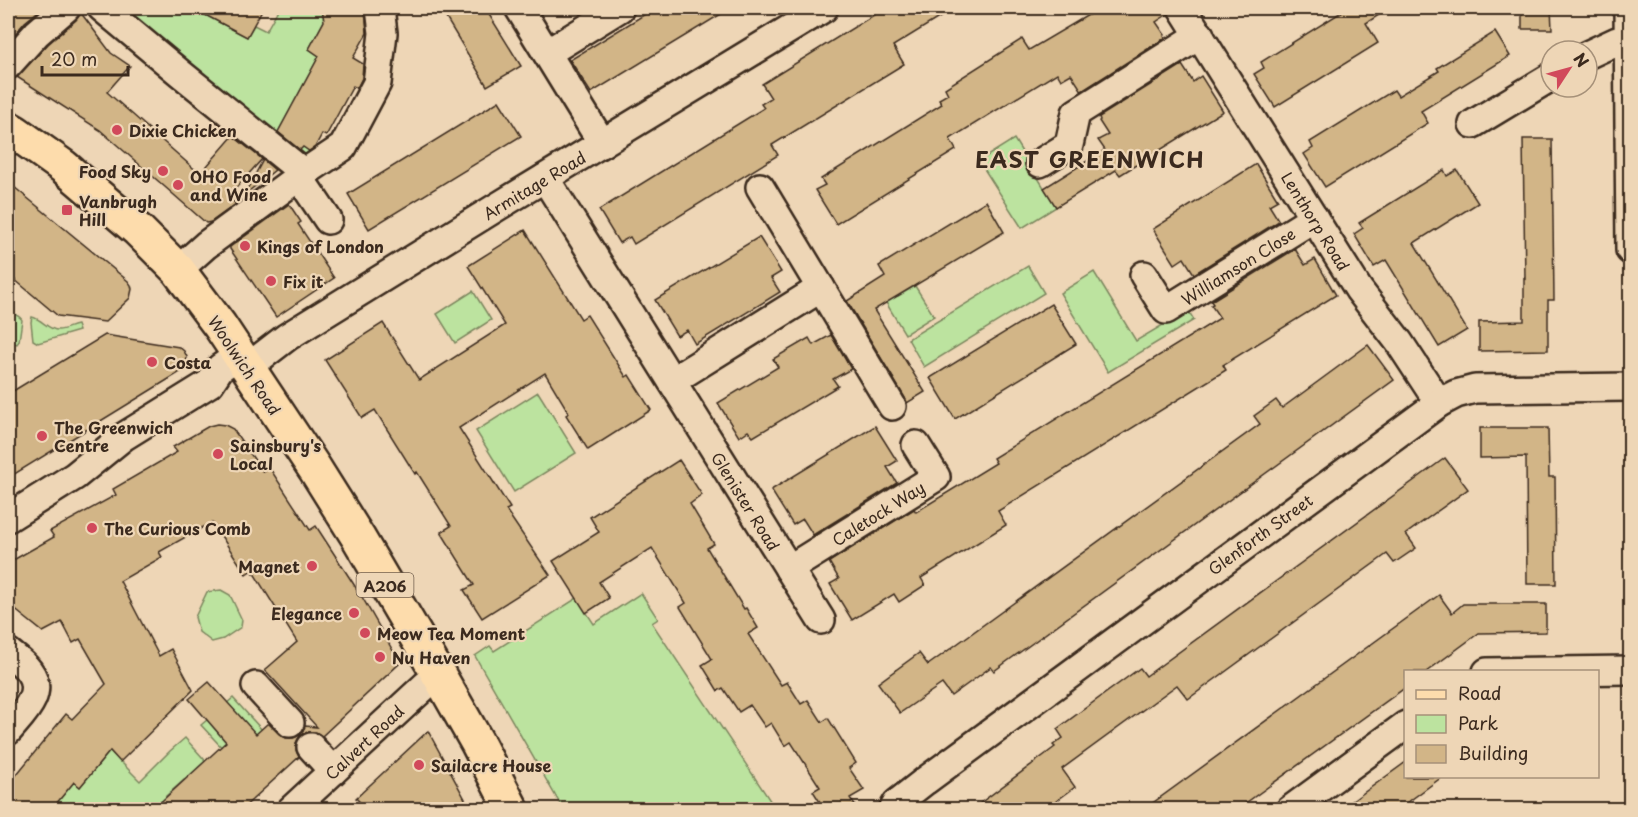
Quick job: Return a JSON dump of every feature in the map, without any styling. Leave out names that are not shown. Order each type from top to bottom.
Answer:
[{"type":"main road","name":"Woolwich Road","points":[[8,128],[64,167],[138,230],[178,270],[243,361],[359,539],[477,742],[512,810]]},
{"type":"street","points":[[8,65],[37,33],[66,8]]},
{"type":"street","points":[[102,8],[302,175],[328,220]]},
{"type":"street","points":[[178,270],[206,245],[343,147],[377,83],[383,33],[380,8]]},
{"type":"street","points":[[519,8],[602,143]]},
{"type":"street","points":[[547,53],[621,8]]},
{"type":"street","name":"Armitage Road","points":[[8,518],[75,476],[123,436],[210,383],[220,368],[243,361],[280,342],[824,8]]},
{"type":"street","name":"Lenthorp Road","points":[[1182,8],[1359,290],[1400,342],[1439,403]]},
{"type":"street","points":[[1628,8],[1630,250]]},
{"type":"street","points":[[1040,163],[1069,145],[1076,113],[1200,35]]},
{"type":"street","points":[[1599,49],[1617,40],[1629,39]]},
{"type":"street","points":[[1473,124],[1539,84]]},
{"type":"street","name":"Glenister Road","points":[[545,178],[821,620]]},
{"type":"street","points":[[760,187],[892,406]]},
{"type":"street","name":"Williamson Close","points":[[1144,276],[1166,310],[1314,218]]},
{"type":"street","points":[[672,381],[821,288]]},
{"type":"street","name":"Glenforth Street","points":[[893,810],[897,803],[925,781],[1439,403],[1456,394],[1475,389],[1630,387]]},
{"type":"street","name":"Caletock Way","points":[[789,569],[936,477],[916,445]]},
{"type":"street","points":[[8,652],[27,668],[34,680],[35,689],[31,703],[8,731]]},
{"type":"street","points":[[1495,670],[1630,670]]},
{"type":"street","name":"Calvert Road","points":[[291,810],[426,685],[440,677]]},
{"type":"street","points":[[256,686],[290,723]]},
{"type":"street","points":[[1290,810],[1404,726]]},
{"type":"street","points":[[311,747],[333,771]]},
{"type":"green space","points":[[118,8],[192,8],[247,37],[254,25],[266,31],[279,8],[322,8],[324,21],[309,49],[319,56],[278,132],[312,152],[302,159]]},
{"type":"green space","points":[[1014,139],[1056,207],[1022,228],[979,161]]},
{"type":"green space","points":[[1028,266],[1044,293],[924,367],[908,339]]},
{"type":"green space","points":[[1094,272],[1136,341],[1188,310],[1194,320],[1108,372],[1060,293]]},
{"type":"green space","points":[[915,286],[934,316],[905,334],[885,301]]},
{"type":"green space","points":[[473,291],[491,320],[455,343],[437,314]]},
{"type":"green space","points":[[8,308],[22,320],[17,344],[8,342]]},
{"type":"green space","points":[[32,317],[54,330],[77,325],[79,331],[38,343],[33,340]]},
{"type":"green space","points":[[538,392],[576,453],[514,492],[476,431]]},
{"type":"green space","points":[[221,590],[230,595],[242,620],[241,627],[223,639],[212,642],[199,632],[195,617],[207,592]]},
{"type":"green space","points":[[641,593],[658,619],[652,623],[771,802],[761,810],[563,809],[475,656],[490,646],[494,651],[577,598],[594,624]]},
{"type":"green space","points":[[233,698],[271,740],[239,766],[201,725]]},
{"type":"green space","points":[[185,738],[212,768],[203,799],[184,780],[166,796],[178,809],[51,810],[74,782],[80,787],[110,751],[140,781]]},
{"type":"building","points":[[8,8],[42,8],[25,22],[8,42]]},
{"type":"building","points":[[192,8],[263,8],[247,37]]},
{"type":"building","points":[[322,8],[365,8],[367,33],[353,58],[363,64],[362,78],[357,88],[353,86],[326,136],[322,134],[315,147],[309,151],[303,147],[300,150],[278,132],[319,56],[309,49],[324,21]]},
{"type":"building","points":[[440,8],[485,8],[521,66],[487,86]]},
{"type":"building","points":[[655,8],[731,8],[591,93],[570,60]]},
{"type":"building","points":[[885,8],[955,8],[893,46],[904,64],[772,145],[778,155],[634,244],[630,237],[619,243],[599,210],[764,108],[761,104],[771,98],[762,84]]},
{"type":"building","points":[[1100,8],[1166,8],[1168,14],[1156,22],[1165,38],[1082,91],[1071,74],[1061,80],[1057,73],[950,139],[956,150],[836,224],[815,190],[825,185],[821,179],[942,104],[939,99],[948,94],[945,88],[1022,39],[1029,50]]},
{"type":"building","points":[[1348,8],[1390,8],[1366,23],[1378,43],[1275,107],[1254,74],[1264,68],[1261,62]]},
{"type":"building","points":[[1522,8],[1551,8],[1552,29],[1522,29]]},
{"type":"building","points":[[81,13],[111,53],[130,66],[107,92],[200,174],[233,136],[262,159],[228,197],[236,204],[211,222],[206,223],[100,130],[17,77]]},
{"type":"building","points":[[1495,32],[1510,56],[1421,111],[1428,123],[1325,187],[1304,154],[1313,148],[1310,142],[1394,90],[1398,96],[1439,71],[1437,68]]},
{"type":"building","points":[[1182,65],[1193,82],[1201,76],[1223,111],[1120,175],[1116,170],[1056,207],[1044,188],[1105,150],[1098,140],[1108,135],[1099,117]]},
{"type":"building","points":[[499,101],[521,136],[369,229],[348,194]]},
{"type":"building","points":[[1523,139],[1552,139],[1554,300],[1548,300],[1548,350],[1479,351],[1479,322],[1524,321]]},
{"type":"building","points":[[263,160],[275,170],[244,195]]},
{"type":"building","points":[[1256,164],[1278,200],[1269,205],[1279,221],[1194,274],[1184,258],[1175,264],[1153,229]]},
{"type":"building","points":[[1444,170],[1447,176],[1457,170],[1478,203],[1414,243],[1467,330],[1439,347],[1386,260],[1374,267],[1354,234],[1363,228],[1359,223]]},
{"type":"building","points":[[8,182],[131,285],[130,298],[105,322],[58,316],[8,274]]},
{"type":"building","points":[[986,201],[1004,232],[874,310],[925,392],[907,403],[847,301],[885,277],[879,266]]},
{"type":"building","points":[[289,204],[301,222],[298,224],[334,278],[276,317],[230,247]]},
{"type":"building","points":[[525,230],[581,319],[587,315],[626,377],[629,375],[651,410],[588,450],[566,415],[569,413],[545,373],[459,428],[510,508],[506,510],[550,575],[482,618],[464,590],[474,585],[441,532],[451,526],[375,410],[362,418],[325,360],[383,323],[419,380],[505,325],[468,266]]},
{"type":"building","points":[[759,237],[781,272],[771,278],[780,292],[695,344],[687,330],[677,336],[655,300]]},
{"type":"building","points":[[1295,249],[1305,265],[1315,259],[1336,295],[1223,365],[1226,370],[998,511],[1006,525],[921,578],[925,585],[899,602],[894,594],[852,620],[830,584],[839,579],[829,562],[914,509],[916,512],[996,463],[993,458],[1220,318],[1211,305],[1213,304],[1211,301]]},
{"type":"building","points":[[1051,304],[1076,344],[955,419],[930,378]]},
{"type":"building","name":"The Greenwich Centre","points":[[105,335],[179,347],[187,357],[186,364],[177,374],[8,478],[8,394]]},
{"type":"building","points":[[831,335],[851,369],[833,379],[838,386],[753,437],[748,431],[739,437],[718,403],[778,367],[773,359],[809,338],[813,345]]},
{"type":"building","points":[[1368,345],[1394,380],[994,671],[991,667],[951,696],[942,684],[900,713],[878,683],[919,653],[928,665],[1260,424],[1254,416],[1276,400],[1282,408]]},
{"type":"building","points":[[217,424],[233,429],[263,472],[269,467],[310,530],[316,526],[362,597],[400,663],[322,736],[316,732],[308,732],[300,736],[296,743],[299,757],[241,810],[152,810],[226,742],[189,699],[209,682],[256,734],[267,724],[286,738],[300,735],[305,726],[317,727],[265,670],[297,642],[252,570],[246,574],[212,522],[159,552],[162,557],[120,581],[159,656],[171,649],[193,690],[120,762],[110,751],[80,787],[74,782],[51,810],[8,810],[8,785],[66,714],[72,719],[106,684],[80,639],[73,643],[62,622],[43,632],[8,604],[8,563],[54,537],[50,531],[116,495],[113,489],[177,452],[173,447],[209,426]]},
{"type":"building","points":[[875,426],[897,461],[887,467],[897,483],[813,535],[803,519],[793,525],[771,490]]},
{"type":"building","points":[[1480,428],[1548,428],[1549,477],[1555,477],[1556,584],[1527,584],[1526,457],[1480,458]]},
{"type":"building","points":[[1445,458],[1468,489],[1406,534],[1416,548],[1394,563],[1387,554],[1188,699],[1177,685],[1062,769],[1075,787],[1044,810],[971,810],[1055,747],[1053,745],[1063,738],[1057,729],[1140,668],[1146,676]]},
{"type":"building","points":[[679,460],[702,495],[690,504],[714,544],[707,548],[758,628],[748,634],[781,685],[787,682],[801,704],[808,700],[822,722],[828,718],[856,763],[849,768],[864,790],[850,798],[858,810],[825,810],[813,791],[820,787],[791,742],[785,746],[771,723],[765,727],[750,705],[739,712],[723,688],[718,691],[702,665],[712,659],[680,607],[686,603],[652,548],[599,582],[609,598],[586,613],[553,561],[599,532],[590,517]]},
{"type":"building","points":[[1439,595],[1452,613],[1463,604],[1546,604],[1546,632],[1479,633],[1429,670],[1404,670],[1404,688],[1236,810],[1143,810]]},
{"type":"building","name":"Sailacre House","points":[[428,731],[471,810],[367,810],[356,798]]},
{"type":"building","points":[[1404,763],[1404,778],[1441,778],[1397,810],[1340,810]]},
{"type":"place","name":"Dixie Chicken","points":[[117,130]]},
{"type":"place","name":"Food Sky","points":[[163,171]]},
{"type":"place","name":"OHO Food and Wine","points":[[178,185]]},
{"type":"place","name":"Vanbrugh Hill","points":[[67,210]]},
{"type":"place","name":"Kings of London","points":[[245,246]]},
{"type":"place","name":"Fix it","points":[[271,281]]},
{"type":"place","name":"Costa","points":[[152,362]]},
{"type":"place","name":"The Greenwich Centre","points":[[42,436]]},
{"type":"place","name":"Sainsbury's Local","points":[[218,454]]},
{"type":"place","name":"The Curious Comb","points":[[92,528]]},
{"type":"place","name":"Magnet","points":[[312,566]]},
{"type":"place","name":"Elegance","points":[[354,613]]},
{"type":"place","name":"Meow Tea Moment","points":[[365,633]]},
{"type":"place","name":"Nu Haven","points":[[380,657]]},
{"type":"place","name":"Sailacre House","points":[[419,765]]},
{"type":"district","name":"EAST GREENWICH","points":[[1090,158]]}]
